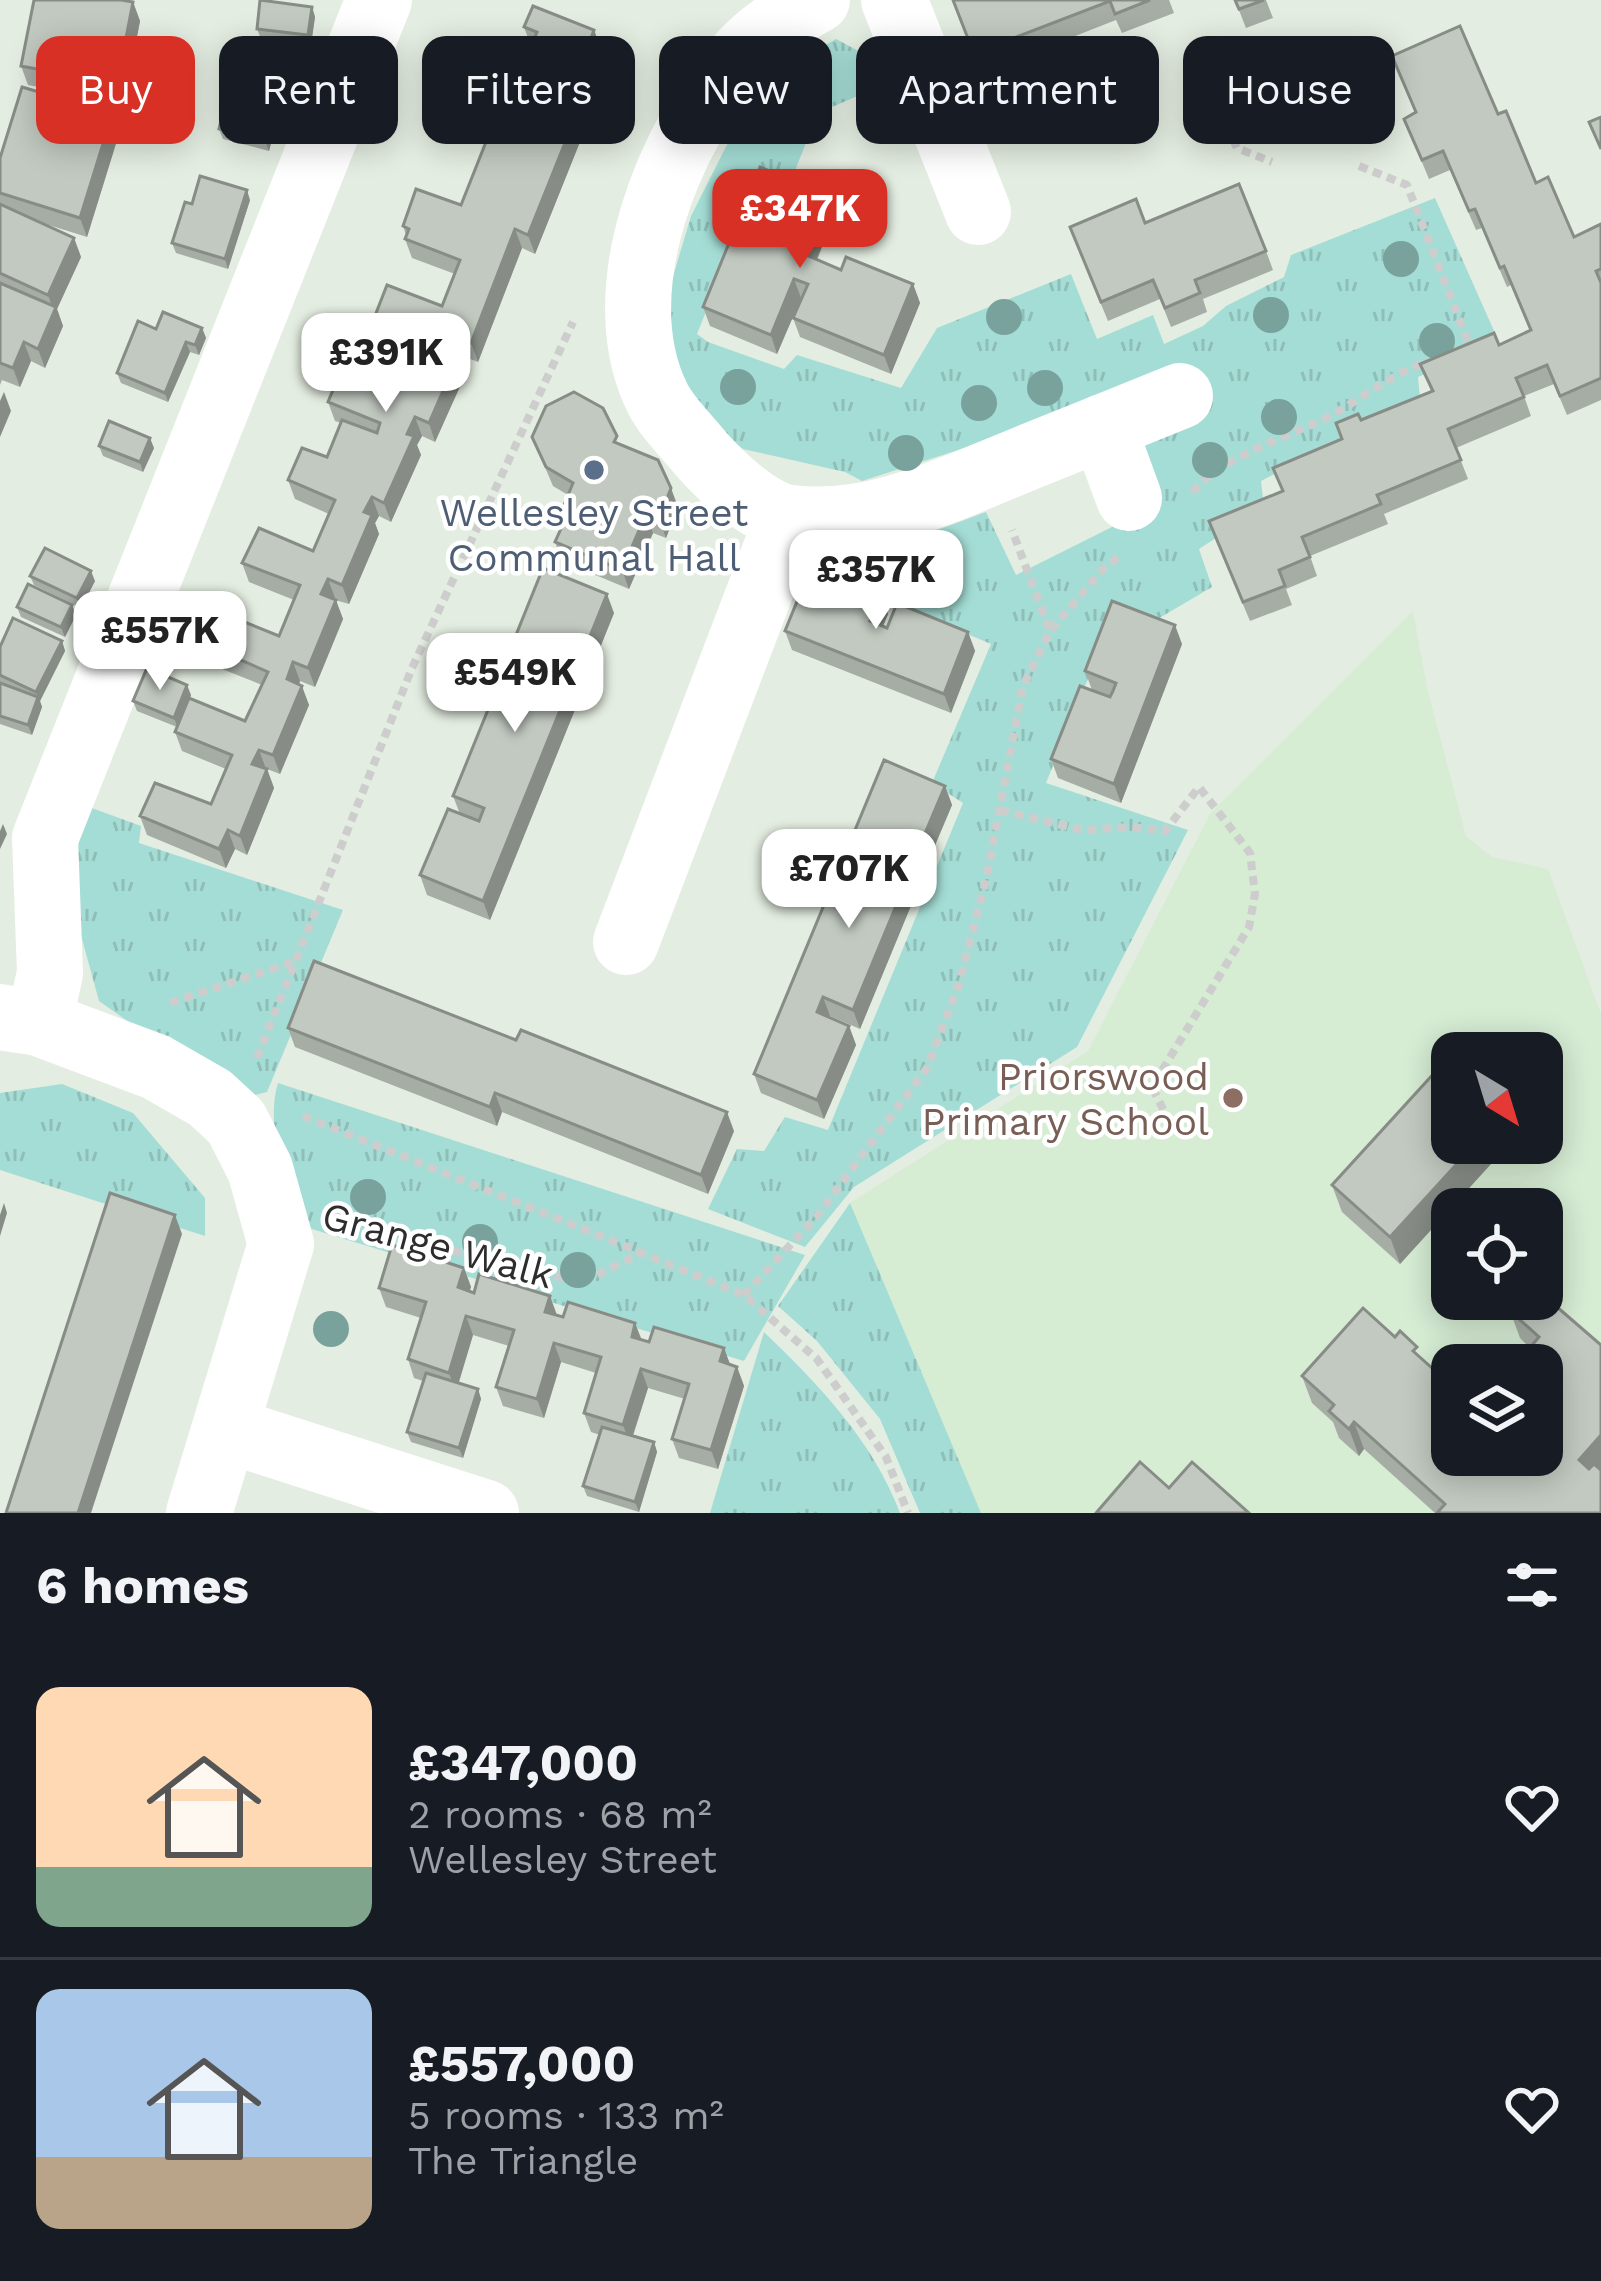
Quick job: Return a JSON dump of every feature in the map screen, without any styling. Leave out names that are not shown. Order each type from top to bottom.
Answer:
[{"type":"street","points":[[200,1513],[281,1244],[247,1113],[156,1067],[19,1020],[50,973],[45,838],[379,0]]},
{"type":"street","points":[[817,0],[785,18],[747,49],[720,80],[688,131],[656,205],[639,267],[643,358],[658,399],[714,470],[788,518],[865,515],[916,503],[1180,396]]},
{"type":"street","points":[[894,0],[978,212]]},
{"type":"street","points":[[1103,427],[1147,516]]},
{"type":"street","points":[[626,942],[788,518]]},
{"type":"street","points":[[225,1429],[486,1513]]},
{"type":"path","points":[[1235,144],[1272,162]]},
{"type":"path","points":[[744,1295],[817,1216],[927,1068],[959,983],[1000,810],[1023,686],[1050,631],[1147,516],[1210,472],[1336,412],[1404,370],[1470,347],[1407,185],[1359,166]]},
{"type":"path","points":[[639,310],[579,310],[412,668],[250,1074],[247,1113],[309,1118],[744,1295],[817,1359],[886,1456],[908,1513]]},
{"type":"path","points":[[990,473],[1050,631]]},
{"type":"path","points":[[1000,810],[1082,830],[1165,831],[1199,787],[1250,853],[1255,894],[1249,927],[1152,1087],[1168,1119]]},
{"type":"path","points":[[161,1006],[296,961]]},
{"type":"path","name":"Grange Walk","points":[[272,1205],[350,1217],[496,1264],[583,1282],[641,1253]]},
{"type":"shaded area","name":"Priorswood Primary School","points":[[1413,611],[1427,688],[1466,836],[1492,857],[1548,869],[1601,1014],[1601,1513],[981,1513],[850,1203],[1088,1051],[1210,814]]},
{"type":"green space","points":[[832,41],[856,50],[856,97],[832,107]]},
{"type":"green space","points":[[727,144],[806,144],[788,188],[759,181],[697,334],[784,369],[797,355],[901,388],[937,328],[1071,274],[1097,339],[1153,315],[1164,344],[1284,277],[1291,255],[1435,198],[1499,342],[1418,377],[1420,398],[1261,481],[1264,507],[1199,549],[1212,587],[1156,620],[1117,607],[1046,783],[1188,830],[1077,1047],[854,1187],[805,1247],[708,1209],[737,1149],[764,1151],[785,1117],[828,1130],[963,803],[932,783],[991,644],[822,573],[986,512],[1016,575],[1158,504],[1085,409],[862,481],[845,472],[743,449],[700,414],[675,376],[664,307],[691,216]]},
{"type":"green space","points":[[89,807],[141,826],[139,843],[343,910],[267,1092],[238,1099],[99,1001],[76,917],[77,849]]},
{"type":"green space","points":[[278,1083],[805,1255],[744,1361],[302,1226],[276,1137]]},
{"type":"green space","points":[[62,1084],[133,1113],[205,1198],[205,1236],[0,1170],[0,1093]]},
{"type":"green space","points":[[850,1203],[981,1513],[920,1513],[880,1419],[817,1341],[778,1306]]},
{"type":"green space","points":[[764,1332],[859,1438],[900,1513],[710,1513]]},
{"type":"building","points":[[34,0],[133,2],[126,36],[36,36],[36,69],[21,66]]},
{"type":"building","points":[[260,0],[312,7],[308,35],[257,29]]},
{"type":"building","points":[[953,0],[1150,0],[1115,14],[1110,1],[1019,36],[967,36]]},
{"type":"building","points":[[1235,0],[1264,0],[1239,9]]},
{"type":"building","points":[[533,6],[594,30],[592,36],[535,36],[537,32],[524,27]]},
{"type":"building","points":[[1460,26],[1498,114],[1506,111],[1536,183],[1548,177],[1574,237],[1601,224],[1601,269],[1596,271],[1601,283],[1601,378],[1560,396],[1547,365],[1516,378],[1524,397],[1448,429],[1461,460],[1377,495],[1381,504],[1302,537],[1310,557],[1279,570],[1285,586],[1243,602],[1209,521],[1283,491],[1273,468],[1342,439],[1336,423],[1358,414],[1361,420],[1433,391],[1420,364],[1494,333],[1499,345],[1531,330],[1504,266],[1500,268],[1475,209],[1469,211],[1443,151],[1422,160],[1404,119],[1416,112],[1395,55]]},
{"type":"building","points":[[22,87],[36,91],[36,144],[103,144],[80,218],[0,193],[0,158]]},
{"type":"building","points":[[1601,117],[1601,149],[1589,122]]},
{"type":"building","points":[[485,144],[565,144],[528,235],[515,229],[471,343],[458,338],[453,351],[459,354],[429,423],[415,417],[407,434],[414,436],[384,503],[372,497],[364,512],[372,515],[342,585],[328,579],[321,594],[336,600],[308,668],[293,662],[287,679],[302,686],[273,755],[259,750],[252,764],[267,769],[240,836],[228,830],[219,849],[140,816],[155,783],[211,804],[232,755],[175,732],[189,698],[245,721],[268,672],[211,647],[225,614],[279,636],[300,585],[242,563],[259,528],[313,551],[335,500],[288,480],[302,448],[327,457],[342,420],[377,433],[380,423],[328,402],[343,366],[400,389],[421,339],[373,321],[387,285],[442,306],[460,260],[405,239],[409,229],[403,226],[416,189],[461,205]]},
{"type":"building","points":[[760,167],[828,195],[804,254],[841,270],[846,257],[913,284],[884,355],[793,318],[808,284],[794,279],[771,335],[703,307]]},
{"type":"building","points":[[200,176],[247,190],[225,259],[172,243],[185,202],[192,204]]},
{"type":"building","points":[[1239,184],[1266,251],[1195,280],[1200,293],[1165,308],[1153,280],[1101,302],[1070,227],[1136,199],[1145,223]]},
{"type":"building","points":[[0,204],[74,238],[48,295],[0,273]]},
{"type":"building","points":[[0,283],[56,307],[38,349],[24,342],[13,368],[0,363]]},
{"type":"building","points":[[163,312],[202,328],[195,345],[186,342],[165,393],[117,373],[138,321],[156,329]]},
{"type":"building","points":[[574,392],[603,408],[617,436],[614,442],[658,460],[671,488],[659,519],[646,514],[622,570],[555,542],[568,513],[562,510],[573,483],[546,467],[532,437],[546,406]]},
{"type":"building","points":[[109,421],[150,438],[140,462],[99,446]]},
{"type":"building","points":[[45,548],[91,571],[77,598],[30,576]]},
{"type":"building","points":[[811,567],[881,595],[870,621],[887,628],[897,603],[968,632],[944,694],[785,631]]},
{"type":"building","points":[[543,568],[607,594],[483,901],[420,875],[448,809],[479,821],[484,808],[453,796],[509,658],[538,669],[545,652],[514,640]]},
{"type":"building","points":[[28,584],[72,605],[61,627],[17,607]]},
{"type":"building","points":[[1112,601],[1175,625],[1114,784],[1051,759],[1080,686],[1110,697],[1113,691],[1116,683],[1085,671]]},
{"type":"building","points":[[13,618],[62,641],[36,692],[0,675],[0,647]]},
{"type":"building","points":[[147,668],[187,685],[174,718],[133,701]]},
{"type":"building","points":[[0,683],[38,697],[28,725],[0,716]]},
{"type":"building","points":[[884,760],[945,786],[915,857],[885,845],[882,851],[879,860],[910,872],[853,1010],[823,997],[817,1012],[849,1026],[817,1100],[754,1074]]},
{"type":"building","points":[[314,961],[516,1040],[521,1030],[727,1112],[701,1175],[495,1093],[490,1107],[288,1028]]},
{"type":"building","points":[[1431,1077],[1431,1164],[1457,1164],[1390,1237],[1332,1185]]},
{"type":"building","points":[[110,1193],[175,1215],[78,1513],[6,1513]]},
{"type":"building","points":[[392,1245],[464,1268],[458,1287],[474,1293],[479,1274],[550,1296],[545,1312],[563,1317],[568,1302],[635,1323],[632,1337],[649,1342],[654,1327],[724,1348],[720,1361],[737,1367],[711,1450],[672,1439],[689,1384],[641,1369],[623,1425],[584,1413],[601,1357],[554,1343],[537,1399],[496,1387],[514,1330],[466,1316],[449,1373],[408,1359],[426,1302],[379,1288]]},
{"type":"building","points":[[1363,1308],[1395,1337],[1400,1331],[1431,1367],[1431,1476],[1563,1476],[1563,1344],[1533,1344],[1539,1337],[1520,1320],[1563,1320],[1563,1312],[1601,1345],[1601,1435],[1579,1460],[1589,1469],[1594,1464],[1601,1470],[1601,1513],[1437,1513],[1445,1504],[1354,1422],[1349,1429],[1329,1411],[1334,1405],[1302,1376]]},
{"type":"building","points":[[426,1373],[478,1389],[459,1448],[407,1432]]},
{"type":"building","points":[[602,1427],[654,1442],[635,1502],[583,1486]]},
{"type":"building","points":[[1140,1462],[1169,1488],[1192,1462],[1249,1513],[1096,1513]]},
{"type":"place","name":"Wellesley Street Communal Hall","points":[[594,470]]},
{"type":"place","name":"Priorswood Primary School","points":[[1233,1098]]}]
